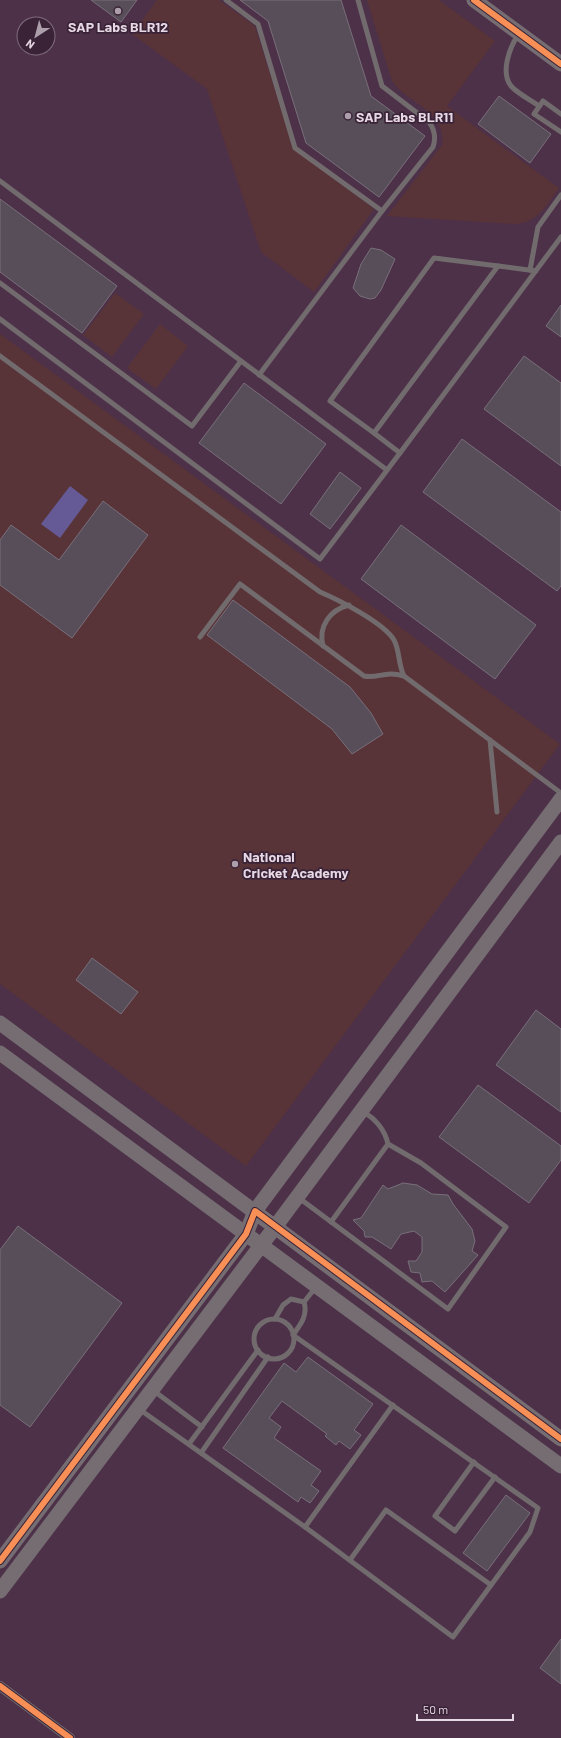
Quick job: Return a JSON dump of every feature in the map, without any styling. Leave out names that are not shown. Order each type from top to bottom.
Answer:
[{"type":"street","points":[[474,0],[561,64]]},
{"type":"street","points":[[0,1560],[246,1234],[255,1211],[561,799]]},
{"type":"street","points":[[0,1591],[298,1197],[561,842]]},
{"type":"street","points":[[0,1023],[561,1439]]},
{"type":"street","points":[[0,1053],[561,1466]]},
{"type":"street","points":[[0,1686],[70,1738]]},
{"type":"lane","points":[[226,0],[258,24],[295,148],[382,211]]},
{"type":"lane","points":[[259,375],[382,211],[433,147],[435,137],[433,127],[429,122],[382,86],[358,0]]},
{"type":"lane","points":[[519,34],[509,54],[508,78],[511,85],[539,106]]},
{"type":"lane","points":[[561,114],[543,101],[534,114],[560,133],[561,132]]},
{"type":"lane","points":[[0,181],[387,470]]},
{"type":"lane","points":[[533,271],[538,227],[561,195]]},
{"type":"lane","points":[[0,319],[320,559],[400,453],[533,271],[561,237]]},
{"type":"lane","points":[[400,453],[330,401],[434,258],[533,271]]},
{"type":"lane","points":[[374,433],[498,266]]},
{"type":"lane","points":[[0,283],[192,426],[241,361]]},
{"type":"lane","points":[[0,356],[320,592],[350,605],[389,634],[393,639],[404,676]]},
{"type":"lane","points":[[200,637],[240,584],[364,676],[370,677],[390,673],[404,676],[561,793]]},
{"type":"lane","points":[[323,646],[322,633],[325,621],[335,610],[350,605]]},
{"type":"lane","points":[[490,740],[497,812]]},
{"type":"lane","points":[[298,1197],[448,1309],[506,1227],[421,1163],[388,1144],[386,1136],[372,1117],[362,1111]]},
{"type":"lane","points":[[332,1222],[388,1144]]},
{"type":"lane","points":[[304,1302],[316,1286]]},
{"type":"lane","points":[[275,1319],[283,1305],[291,1299],[304,1302]]},
{"type":"lane","points":[[293,1335],[303,1321],[306,1309],[304,1302]]},
{"type":"lane","points":[[275,1319],[287,1324],[293,1335],[294,1342],[287,1353],[275,1358],[268,1357],[258,1350],[255,1344],[255,1332],[263,1322],[275,1319]]},
{"type":"lane","points":[[139,1409],[305,1527],[453,1638],[530,1532],[538,1508],[293,1335]]},
{"type":"lane","points":[[189,1444],[258,1350]]},
{"type":"lane","points":[[201,1453],[268,1357]]},
{"type":"lane","points":[[153,1390],[202,1427]]},
{"type":"lane","points":[[305,1527],[393,1405]]},
{"type":"lane","points":[[474,1462],[435,1516],[455,1531],[495,1477]]},
{"type":"lane","points":[[350,1560],[386,1510],[491,1585]]},
{"type":"shaded area","points":[[0,0],[561,0],[561,1738],[0,1738]]},
{"type":"shaded area","points":[[157,0],[219,0],[255,26],[293,148],[374,209],[314,292],[261,252],[207,89],[132,34]]},
{"type":"shaded area","points":[[367,0],[439,0],[495,41],[447,106],[559,188],[541,212],[524,223],[516,224],[387,216],[442,145],[442,133],[439,124],[433,116],[407,96],[392,81]]},
{"type":"shaded area","points":[[115,293],[144,314],[112,357],[83,335]]},
{"type":"shaded area","points":[[160,324],[188,346],[156,389],[127,368]]},
{"type":"shaded area","name":"National Cricket Academy","points":[[0,334],[560,744],[246,1166],[0,984]]},
{"type":"shaded area","points":[[70,486],[88,500],[60,538],[41,524]]},
{"type":"building","name":"SAP Labs BLR12","points":[[91,0],[137,0],[121,22]]},
{"type":"building","name":"SAP Labs BLR11","points":[[240,0],[341,0],[371,96],[425,136],[379,197],[306,143],[268,21]]},
{"type":"building","points":[[499,96],[551,134],[530,163],[478,124]]},
{"type":"building","points":[[0,199],[117,286],[82,333],[0,272]]},
{"type":"building","points":[[371,248],[381,250],[395,259],[381,290],[375,298],[370,299],[360,296],[353,288],[361,264]]},
{"type":"building","points":[[561,305],[561,337],[546,326]]},
{"type":"building","points":[[524,356],[561,383],[561,466],[484,409]]},
{"type":"building","points":[[244,383],[326,444],[281,504],[199,443]]},
{"type":"building","points":[[462,439],[561,512],[561,586],[557,591],[423,492]]},
{"type":"building","points":[[340,472],[361,488],[330,529],[310,514]]},
{"type":"building","points":[[103,501],[148,535],[72,638],[0,585],[0,540],[11,525],[59,560]]},
{"type":"building","points":[[401,525],[536,625],[495,679],[361,579]]},
{"type":"building","points":[[233,600],[350,687],[371,713],[383,734],[352,754],[332,729],[207,635]]},
{"type":"building","points":[[92,958],[138,992],[121,1014],[76,980]]},
{"type":"building","points":[[536,1010],[561,1029],[561,1112],[496,1065]]},
{"type":"building","points":[[478,1085],[561,1146],[561,1160],[529,1203],[439,1137]]},
{"type":"building","points":[[403,1183],[417,1185],[432,1194],[448,1195],[472,1229],[475,1241],[472,1251],[478,1255],[445,1292],[432,1281],[422,1282],[420,1273],[411,1272],[408,1261],[416,1261],[422,1252],[422,1237],[414,1231],[401,1234],[391,1249],[372,1237],[365,1237],[364,1231],[353,1220],[361,1218],[383,1185],[388,1189]]},
{"type":"building","points":[[18,1226],[122,1303],[30,1427],[0,1405],[0,1250]]},
{"type":"building","points":[[308,1357],[373,1404],[354,1430],[361,1435],[350,1449],[339,1441],[336,1445],[325,1436],[327,1434],[282,1401],[269,1418],[281,1427],[274,1438],[321,1471],[311,1485],[319,1491],[310,1503],[301,1497],[298,1502],[223,1448],[284,1363],[296,1372]]},
{"type":"building","points":[[506,1495],[530,1513],[487,1571],[463,1553]]},
{"type":"building","points":[[561,1639],[561,1684],[540,1668]]},
{"type":"cycle path","points":[[474,0],[561,64]]},
{"type":"cycle path","points":[[0,1561],[246,1234],[255,1211],[561,1439]]},
{"type":"cycle path","points":[[0,1686],[70,1738]]},
{"type":"place","name":"SAP Labs BLR12","points":[[118,11]]},
{"type":"place","name":"SAP Labs BLR11","points":[[348,116]]},
{"type":"place","name":"National Cricket Academy","points":[[235,864]]}]
